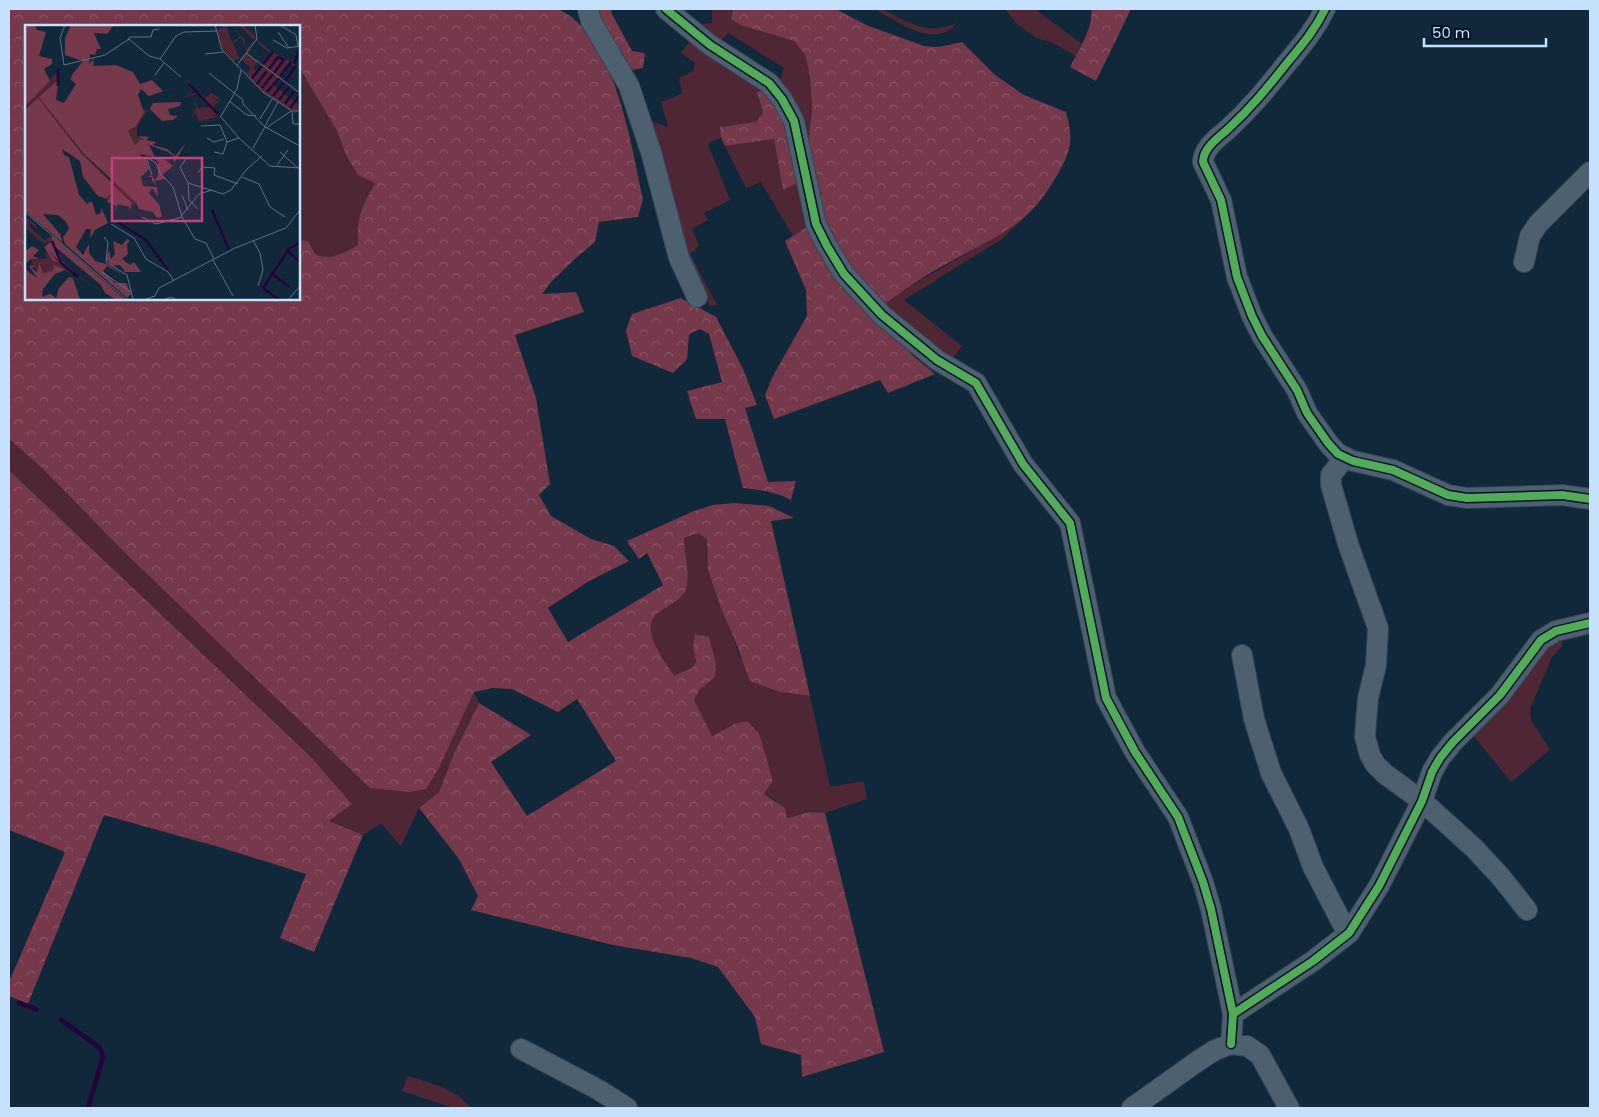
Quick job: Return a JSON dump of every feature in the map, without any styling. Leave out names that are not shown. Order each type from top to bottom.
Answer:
[{"type":"street","points":[[588,9],[591,21],[629,86],[651,152],[679,258],[697,297]]},
{"type":"street","points":[[666,9],[710,45],[769,83],[782,99],[794,121],[816,224],[844,274],[882,315],[937,360],[976,383],[1023,464],[1070,523],[1106,698],[1135,752],[1178,817],[1203,882],[1211,909],[1233,1014],[1230,1044]]},
{"type":"street","points":[[1325,9],[1317,26],[1253,106],[1204,152],[1202,162],[1221,200],[1237,277],[1262,336],[1297,390],[1307,413],[1317,429],[1338,454],[1353,461],[1393,470],[1448,495],[1467,498],[1562,496],[1590,499]]},
{"type":"street","points":[[1524,262],[1530,236],[1538,224],[1590,172]]},
{"type":"street","points":[[1345,457],[1331,475],[1331,485],[1349,547],[1378,628],[1376,665],[1368,698],[1365,738],[1367,747],[1375,764],[1384,774],[1422,801],[1474,848],[1500,876],[1527,910]]},
{"type":"street","points":[[1233,1014],[1314,961],[1349,933],[1379,886],[1422,801],[1432,772],[1440,758],[1453,742],[1500,695],[1542,640],[1556,631],[1590,622]]},
{"type":"street","points":[[1242,654],[1254,719],[1271,772],[1296,822],[1313,868],[1349,933]]},
{"type":"street","points":[[1132,1108],[1198,1061],[1215,1050],[1230,1044],[1247,1046],[1260,1055],[1289,1108]]},
{"type":"street","points":[[521,1049],[599,1090],[628,1108]]},
{"type":"shaded area","points":[[712,9],[733,9],[731,19],[740,25],[794,41],[805,55],[810,77],[812,109],[809,137],[810,152],[778,85],[784,68],[728,33],[719,43],[696,25],[712,23]]},
{"type":"shaded area","points":[[875,9],[886,11],[913,24],[927,28],[941,28],[957,23],[948,31],[938,34],[927,34],[905,26]]},
{"type":"shaded area","points":[[1005,9],[1035,9],[1082,44],[1076,56],[1051,42],[1036,38],[1017,24]]},
{"type":"shaded area","points":[[688,43],[700,44],[768,90],[758,98],[763,113],[756,122],[721,127],[721,137],[708,144],[730,200],[704,213],[708,220],[692,229],[699,246],[690,254],[717,305],[710,306],[687,266],[651,121],[668,127],[661,102],[682,94],[679,78],[693,71],[695,63],[681,53]]},
{"type":"shaded area","points":[[300,69],[337,131],[346,155],[375,183],[359,219],[358,245],[343,253],[327,257],[316,255],[308,241],[300,240]]},
{"type":"shaded area","points":[[774,139],[783,189],[799,182],[810,225],[793,236],[761,182],[746,188],[725,146]]},
{"type":"shaded area","points":[[1031,211],[1002,239],[904,300],[962,346],[953,358],[881,307],[902,291],[1000,234]]},
{"type":"shaded area","points":[[9,439],[42,468],[124,552],[302,722],[439,768],[474,692],[479,703],[455,751],[439,792],[419,808],[401,846],[381,824],[363,835],[329,821],[352,804],[311,757],[9,470]]},
{"type":"shaded area","points":[[698,533],[707,539],[708,570],[739,656],[780,692],[810,696],[830,787],[864,781],[867,799],[825,813],[810,812],[787,818],[775,800],[763,793],[773,780],[759,733],[734,724],[712,736],[694,700],[700,689],[715,676],[693,648],[696,662],[692,668],[673,675],[655,646],[650,630],[651,622],[658,613],[685,592],[688,572],[684,538]]},
{"type":"shaded area","points":[[1563,639],[1562,646],[1552,657],[1530,709],[1531,720],[1550,750],[1511,782],[1472,734],[1540,649]]},
{"type":"shaded area","points":[[408,1076],[451,1091],[471,1108],[454,1108],[402,1091]]},
{"type":"green space","points":[[9,9],[558,9],[578,22],[594,42],[607,66],[617,93],[633,149],[643,199],[638,217],[599,222],[595,242],[552,281],[542,294],[576,292],[584,312],[515,335],[536,398],[550,484],[539,495],[551,516],[591,539],[614,546],[629,561],[589,581],[548,608],[568,642],[663,585],[647,553],[639,559],[627,541],[694,511],[713,505],[734,503],[769,506],[794,518],[771,521],[810,696],[780,692],[750,681],[721,609],[708,570],[707,539],[698,533],[684,538],[688,572],[685,592],[656,615],[651,622],[652,638],[674,675],[692,668],[696,662],[693,648],[695,634],[709,637],[716,664],[715,677],[700,689],[694,700],[712,736],[734,724],[747,721],[759,733],[773,780],[764,794],[785,808],[787,818],[810,812],[825,813],[884,1052],[802,1077],[801,1055],[761,1044],[755,1017],[718,967],[691,958],[613,945],[471,910],[478,896],[459,859],[419,808],[439,792],[455,751],[479,703],[531,735],[491,762],[527,816],[616,761],[577,699],[558,712],[512,689],[493,688],[474,692],[439,768],[426,789],[410,792],[370,788],[124,552],[42,468],[9,439]]},
{"type":"green space","points":[[592,9],[611,9],[632,51],[645,53],[643,68],[632,70],[622,64]]},
{"type":"green space","points":[[733,9],[836,9],[866,25],[924,46],[939,47],[962,42],[995,75],[1024,95],[1066,112],[1070,130],[1070,146],[1065,160],[1045,195],[1035,207],[1012,227],[922,278],[881,307],[848,273],[826,232],[810,152],[809,137],[812,109],[810,77],[805,55],[794,41],[740,25],[731,19]]},
{"type":"green space","points":[[1091,9],[1131,9],[1096,81],[1070,67],[1088,31]]},
{"type":"green space","points":[[768,90],[785,113],[799,182],[783,190],[774,139],[725,146],[721,137],[720,127],[756,122],[763,113],[757,92]]},
{"type":"green space","points":[[810,225],[912,355],[935,374],[888,393],[880,380],[774,419],[765,395],[774,374],[807,316],[806,290],[785,241]]},
{"type":"green space","points":[[681,298],[716,317],[743,369],[757,405],[745,408],[768,482],[796,481],[791,500],[774,493],[743,488],[725,419],[696,419],[687,391],[722,382],[709,334],[700,329],[689,334],[687,359],[673,373],[632,356],[626,330],[632,314]]},
{"type":"green space","points":[[9,470],[311,757],[352,804],[329,821],[363,835],[314,952],[280,938],[306,874],[219,847],[104,815],[28,1004],[9,996],[9,982],[65,852],[9,830]]},
{"type":"waterway","points":[[19,1003],[36,1009]]},
{"type":"waterway","points":[[61,1020],[100,1048],[103,1057],[88,1108]]},
{"type":"cycle path","points":[[666,9],[710,45],[769,83],[782,99],[794,121],[816,224],[844,274],[882,315],[937,360],[976,383],[1023,464],[1070,523],[1106,698],[1135,752],[1178,817],[1203,882],[1211,909],[1233,1014],[1231,1044]]},
{"type":"cycle path","points":[[1325,9],[1308,37],[1259,97],[1212,144],[1206,152],[1203,162],[1221,200],[1237,277],[1262,336],[1297,390],[1307,413],[1338,454],[1353,461],[1393,470],[1448,495],[1467,498],[1562,495],[1590,499]]},
{"type":"cycle path","points":[[1233,1014],[1313,961],[1349,933],[1379,886],[1422,801],[1432,772],[1440,758],[1453,742],[1500,695],[1541,640],[1556,631],[1590,623]]}]
